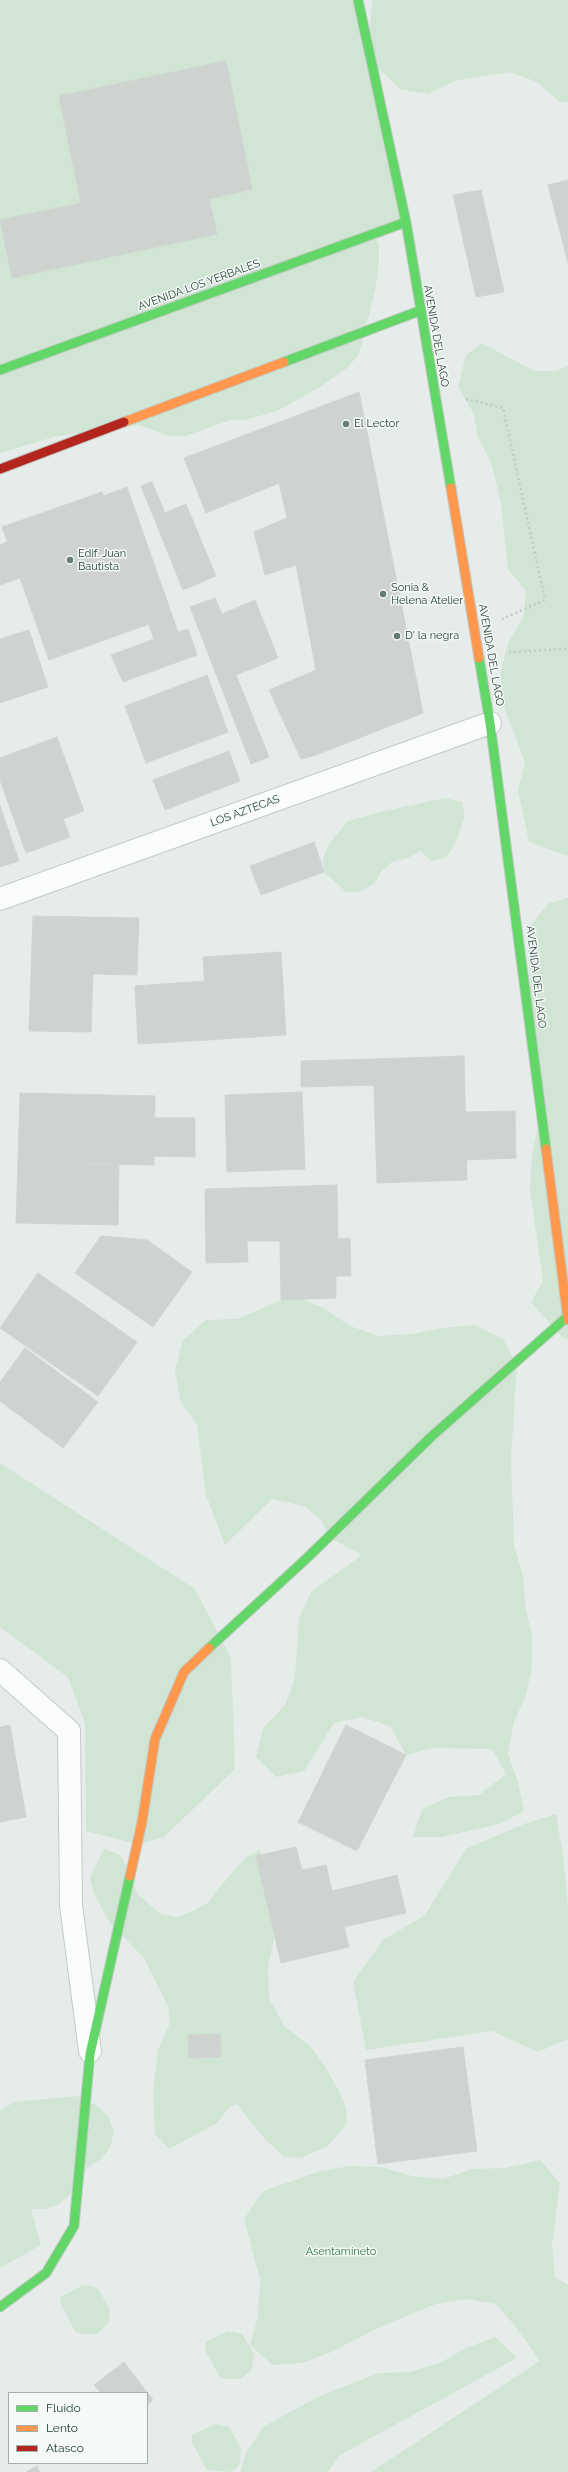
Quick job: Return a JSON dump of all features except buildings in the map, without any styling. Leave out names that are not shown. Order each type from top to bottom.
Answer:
[{"type":"street","name":"AVENIDA DEL LAGO","points":[[358,0],[406,222],[419,311],[490,723],[568,1320]]},
{"type":"street","name":"AVENIDA LOS YERBALES","points":[[0,370],[406,222]]},
{"type":"street","points":[[0,469],[419,311]]},
{"type":"street","name":"LOS AZTECAS","points":[[0,899],[490,723]]},
{"type":"street","points":[[0,2307],[46,2273],[74,2226],[90,2054],[142,1822],[155,1739],[184,1672],[307,1558],[432,1436],[568,1316]]},
{"type":"street","points":[[0,1670],[68,1731],[71,1905],[90,2054]]},
{"type":"path","points":[[434,392],[503,408],[545,600],[474,631]]},
{"type":"path","points":[[478,653],[568,649]]},
{"type":"green space","points":[[0,0],[358,0],[406,222],[375,233],[379,246],[379,261],[375,291],[359,354],[347,368],[320,387],[277,411],[245,420],[230,420],[186,436],[170,436],[138,425],[57,436],[0,453]]},
{"type":"green space","points":[[372,0],[568,0],[568,102],[560,102],[537,82],[510,72],[454,81],[428,94],[400,89],[378,68],[369,41]]},
{"type":"green space","points":[[482,343],[534,371],[556,371],[568,366],[568,856],[529,842],[518,790],[525,762],[504,707],[500,675],[508,643],[524,616],[526,591],[508,569],[501,504],[494,473],[489,458],[478,438],[474,414],[458,387],[466,355]]},
{"type":"green space","points":[[445,798],[462,802],[465,817],[454,846],[445,858],[431,861],[420,851],[408,858],[392,862],[381,872],[374,884],[359,892],[346,892],[324,872],[323,860],[328,845],[348,821],[380,812]]},
{"type":"green space","points":[[568,898],[568,1340],[562,1337],[531,1302],[543,1281],[530,1190],[532,1155],[538,1127],[527,930],[549,903]]},
{"type":"green space","points":[[298,1297],[325,1309],[350,1326],[379,1336],[413,1334],[442,1328],[475,1325],[503,1339],[517,1365],[511,1458],[514,1545],[523,1576],[525,1606],[532,1635],[532,1667],[526,1695],[514,1722],[508,1753],[518,1782],[524,1811],[499,1824],[442,1837],[413,1837],[422,1809],[449,1797],[479,1795],[506,1774],[492,1749],[434,1748],[406,1755],[390,1726],[362,1717],[334,1723],[304,1771],[276,1777],[256,1757],[263,1728],[285,1705],[295,1678],[299,1619],[311,1592],[362,1555],[332,1539],[321,1520],[304,1506],[272,1499],[225,1545],[206,1495],[197,1425],[180,1400],[175,1370],[183,1340],[206,1320],[238,1319],[281,1300]]},
{"type":"green space","points":[[0,1463],[195,1589],[231,1658],[235,1769],[164,1837],[137,1844],[86,1831],[85,1723],[68,1677],[0,1627]]},
{"type":"green space","points":[[556,1814],[563,1856],[568,1906],[568,2039],[538,2052],[492,2031],[366,2050],[353,1982],[383,1940],[425,1915],[466,1849],[524,1824]]},
{"type":"green space","points":[[104,1849],[119,1854],[128,1868],[137,1894],[161,1914],[177,1917],[193,1911],[209,1902],[245,1858],[260,1850],[273,1920],[274,1937],[268,1967],[269,1998],[284,2026],[311,2047],[324,2065],[340,2093],[346,2108],[347,2123],[327,2147],[300,2158],[284,2157],[263,2137],[237,2104],[229,2108],[217,2123],[169,2149],[155,2134],[153,2094],[158,2050],[170,2023],[168,2006],[144,1958],[110,1923],[94,1894],[90,1877]]},
{"type":"green space","points":[[77,2096],[97,2106],[108,2116],[114,2132],[110,2148],[101,2159],[87,2168],[70,2194],[59,2204],[45,2209],[31,2209],[41,2245],[0,2268],[0,2111],[14,2102]]},
{"type":"green space","name":"Asentamineto","points":[[540,2160],[560,2183],[552,2245],[555,2277],[568,2285],[568,2472],[371,2472],[540,2361],[515,2326],[496,2304],[468,2299],[436,2304],[382,2326],[329,2353],[302,2363],[273,2365],[250,2345],[258,2316],[260,2279],[244,2219],[263,2191],[321,2171],[350,2166],[381,2167],[412,2176],[443,2179],[472,2169],[506,2168]]},
{"type":"green space","points":[[83,2285],[92,2286],[98,2289],[110,2309],[108,2324],[97,2334],[82,2334],[75,2331],[61,2304],[60,2297]]},
{"type":"green space","points":[[228,2331],[242,2334],[254,2354],[252,2369],[241,2379],[226,2379],[219,2376],[205,2350],[205,2342]]},
{"type":"green space","points":[[495,2337],[517,2358],[340,2455],[328,2472],[240,2472],[246,2453],[263,2427],[318,2397],[379,2373],[410,2372],[440,2363],[466,2348]]},
{"type":"green space","points":[[215,2424],[229,2427],[241,2448],[240,2463],[236,2469],[229,2472],[207,2470],[192,2443],[192,2435]]},
{"type":"traffic: fast","points":[[358,0],[406,222],[451,488]]},
{"type":"traffic: fast","points":[[0,370],[406,222]]},
{"type":"traffic: fast","points":[[284,362],[419,311]]},
{"type":"traffic: fast","points":[[479,658],[490,723],[546,1149]]},
{"type":"traffic: fast","points":[[209,1648],[307,1558],[432,1436],[568,1316]]},
{"type":"traffic: fast","points":[[0,2307],[46,2273],[74,2226],[90,2054],[130,1876]]},
{"type":"traffic: slow","points":[[124,422],[284,362]]},
{"type":"traffic: slow","points":[[451,488],[479,658]]},
{"type":"traffic: slow","points":[[546,1149],[568,1320]]},
{"type":"traffic: slow","points":[[130,1876],[142,1822],[155,1739],[184,1672],[209,1648]]},
{"type":"traffic: jam","points":[[0,469],[124,422]]},
{"type":"place","name":"El Lector","points":[[346,424]]},
{"type":"place","name":"Edif. Juan Bautista","points":[[70,560]]},
{"type":"place","name":"Sonia & Helena Atelier","points":[[383,594]]},
{"type":"place","name":"D' la negra","points":[[397,636]]}]
